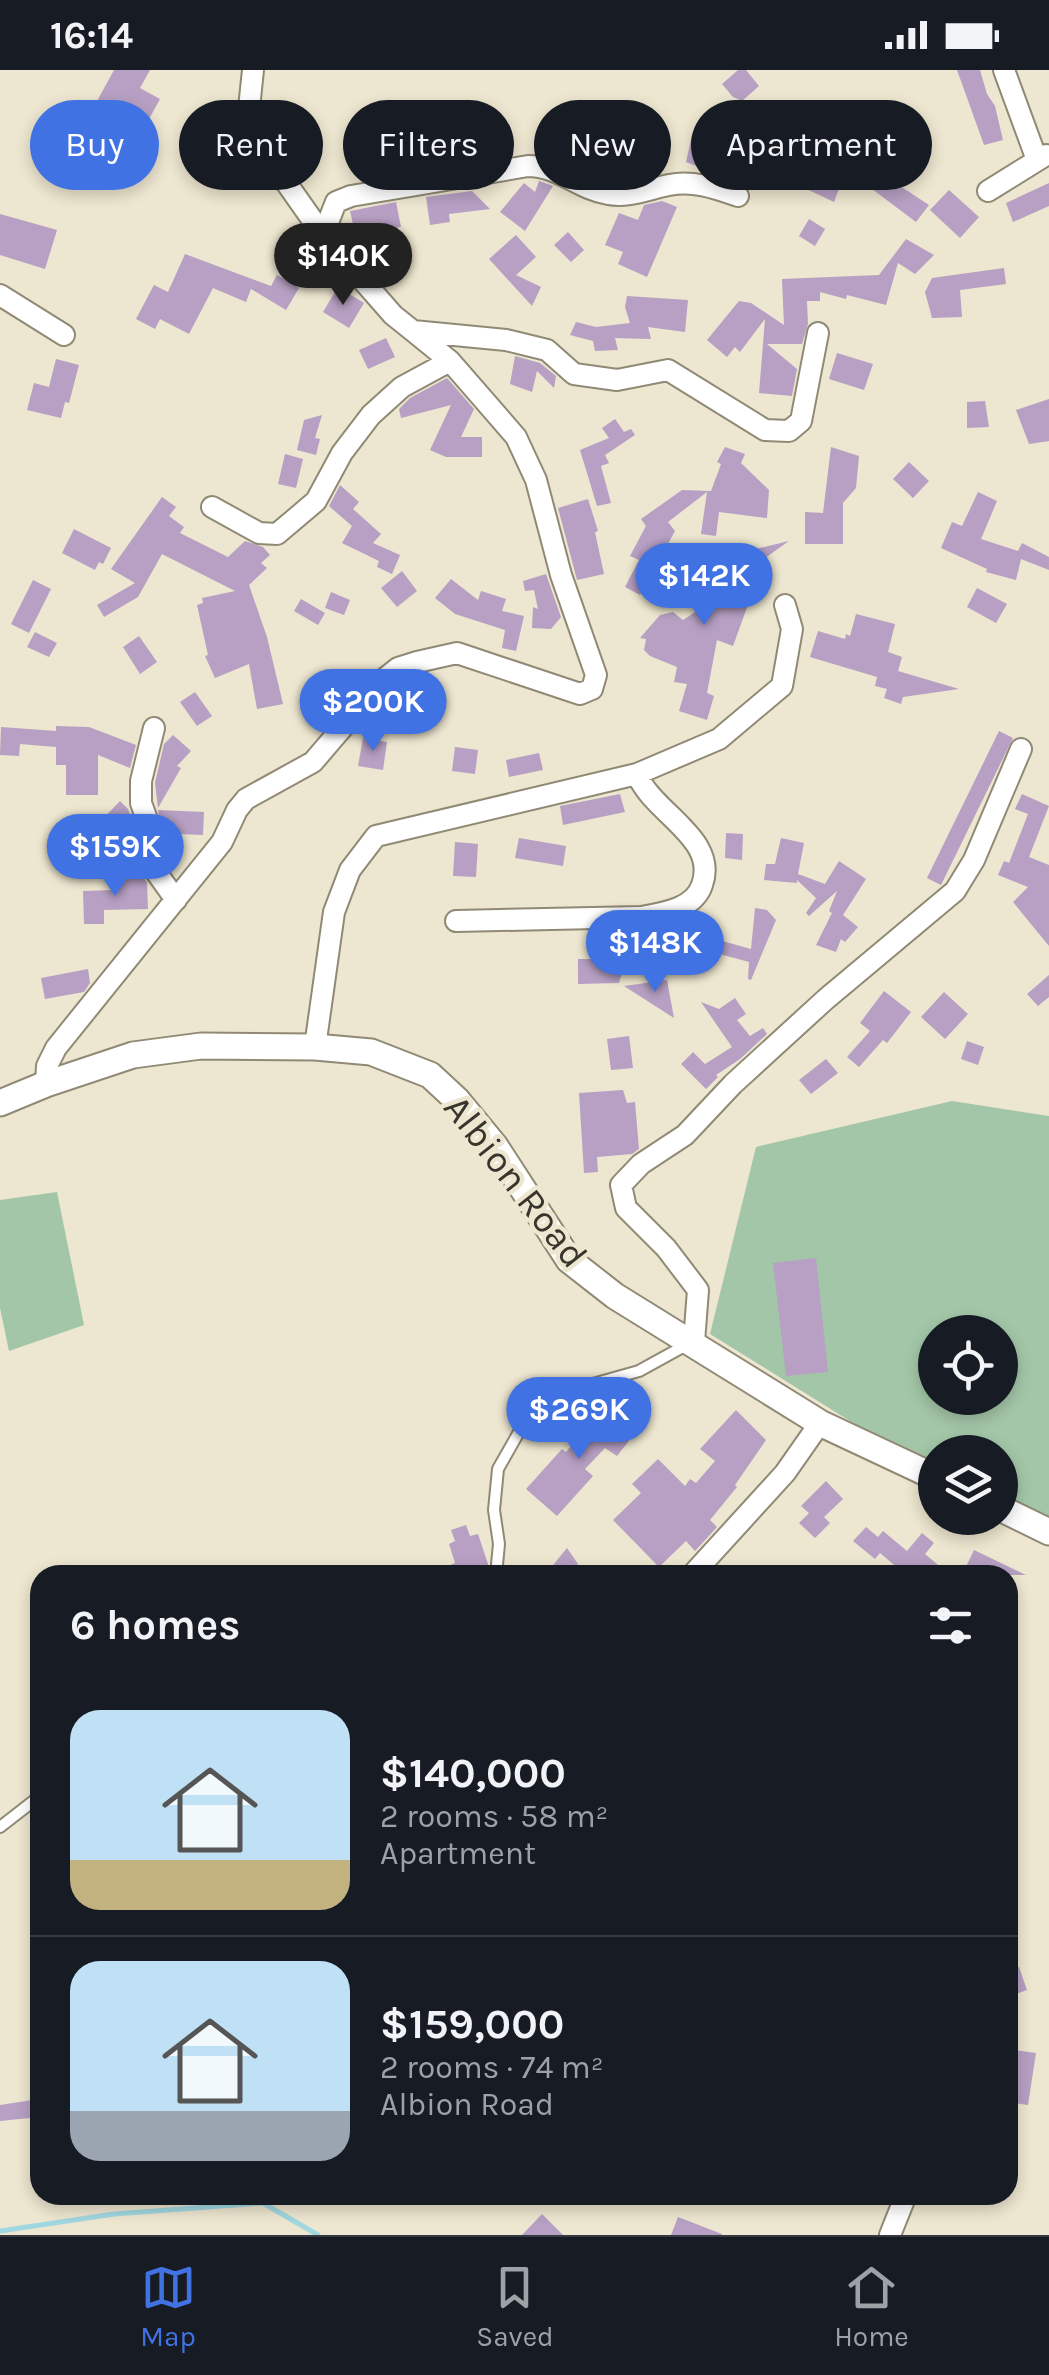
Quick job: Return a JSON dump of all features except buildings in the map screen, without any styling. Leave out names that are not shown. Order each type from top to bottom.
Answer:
[{"type":"street","points":[[46,1084],[47,1066],[56,1048],[222,842],[237,810],[246,800],[322,755],[384,679],[398,668],[457,654],[580,694],[592,689],[596,676],[561,576],[536,480],[516,437],[450,361],[392,316],[323,235],[247,127],[253,70]]},
{"type":"street","points":[[988,190],[1043,157],[1004,70]]},
{"type":"street","points":[[323,235],[336,202],[352,196],[528,166],[544,166],[585,188],[606,194],[626,196],[673,184],[697,184],[738,196]]},
{"type":"street","points":[[0,295],[64,335]]},
{"type":"street","points":[[413,332],[506,340],[547,350],[574,374],[616,380],[668,370],[765,430],[790,431],[801,421],[818,333]]},
{"type":"street","points":[[212,507],[259,533],[277,534],[316,500],[342,453],[371,415],[402,387],[450,361]]},
{"type":"street","points":[[315,1048],[334,912],[350,870],[376,836],[637,774],[719,739],[782,686],[792,628],[785,605]]},
{"type":"street","points":[[154,728],[141,781],[141,802],[149,826],[154,869],[176,900]]},
{"type":"street","points":[[694,1342],[698,1290],[666,1248],[626,1208],[620,1185],[641,1164],[685,1135],[826,998],[954,891],[974,860],[1022,749]]},
{"type":"street","points":[[456,921],[642,917],[688,903],[703,883],[706,868],[701,853],[687,832],[647,794],[637,774]]},
{"type":"street","name":"Albion Road","points":[[0,1103],[133,1055],[201,1046],[371,1052],[430,1075],[496,1146],[569,1260],[616,1296],[820,1423],[918,1470]]},
{"type":"street","points":[[701,1565],[784,1473],[820,1423]]},
{"type":"street","points":[[1018,1517],[1049,1532]]},
{"type":"street","points":[[890,2235],[902,2205]]},
{"type":"lane","points":[[497,1565],[499,1544],[494,1510],[498,1470],[532,1410],[550,1396],[639,1372],[694,1342]]},
{"type":"lane","points":[[0,1827],[30,1804]]},
{"type":"green space","points":[[952,1101],[1049,1116],[1049,1545],[1018,1526],[1018,1435],[918,1435],[918,1463],[710,1334],[756,1147]]},
{"type":"green space","points":[[57,1192],[84,1325],[9,1351],[0,1308],[0,1200]]},
{"type":"waterway","points":[[0,2231],[114,2214],[236,2205]]},
{"type":"waterway","points":[[266,2205],[318,2235]]}]
